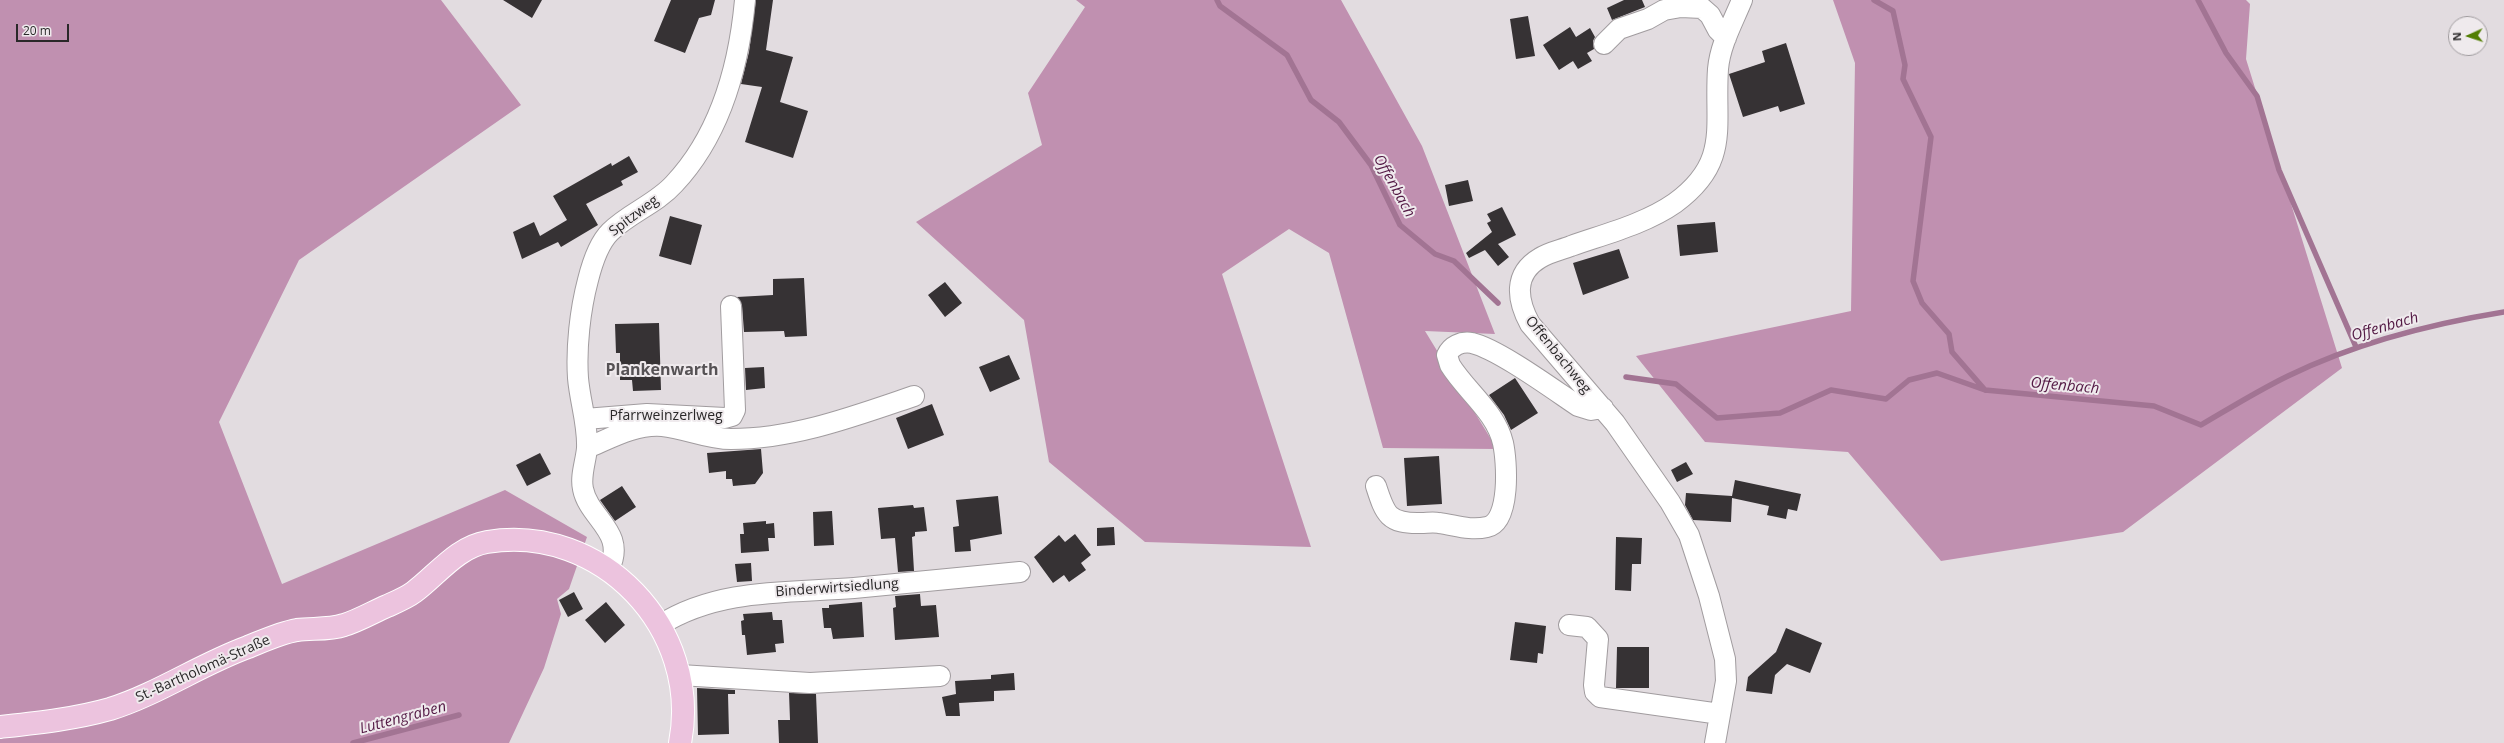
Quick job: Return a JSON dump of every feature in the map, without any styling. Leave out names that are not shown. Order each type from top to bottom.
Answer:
[{"type":"main road","name":"St.-Bartholomä-Straße","points":[[0,727],[68,718],[110,709],[245,648],[295,631],[344,625],[412,594],[467,547],[485,542],[511,539],[548,542],[560,545],[609,569],[643,601],[660,625],[670,643],[680,675],[682,724],[680,743]]},
{"type":"street","name":"Spitzweg","points":[[609,569],[613,560],[613,541],[583,489],[587,448],[586,419],[578,380],[577,358],[588,281],[595,257],[601,244],[611,231],[656,200],[674,184],[691,162],[714,124],[732,76],[745,0]]},
{"type":"street","name":"Offenbachweg","points":[[1715,743],[1726,681],[1725,659],[1710,596],[1689,535],[1670,502],[1603,408],[1530,324],[1520,307],[1520,287],[1524,275],[1540,257],[1639,221],[1674,203],[1691,188],[1708,168],[1716,146],[1719,111],[1718,68],[1726,38],[1742,0]]},
{"type":"street","points":[[1604,44],[1619,29],[1648,19],[1664,10],[1681,7],[1702,8],[1710,15],[1718,30],[1726,38]]},
{"type":"street","name":"Pfarrweinzerlweg","points":[[586,419],[647,414],[725,418],[732,416],[735,410],[732,306]]},
{"type":"street","points":[[1376,486],[1385,512],[1396,520],[1408,523],[1439,523],[1454,527],[1477,528],[1489,527],[1498,518],[1504,504],[1506,488],[1503,442],[1496,424],[1450,365],[1447,355],[1450,348],[1459,344],[1471,343],[1489,349],[1578,406],[1591,410],[1603,408]]},
{"type":"street","points":[[587,448],[635,428],[661,426],[708,437],[731,439],[805,430],[914,396]]},
{"type":"street","name":"Binderwirtsiedlung","points":[[660,625],[676,615],[700,606],[754,594],[853,588],[1020,572]]},
{"type":"street","points":[[1569,625],[1587,627],[1598,639],[1594,685],[1595,692],[1600,697],[1720,714]]},
{"type":"street","points":[[680,675],[810,683],[940,676]]},
{"type":"shaded area","points":[[0,0],[441,0],[521,105],[299,260],[219,422],[282,584],[505,490],[587,537],[569,589],[557,599],[561,614],[544,668],[509,743],[0,743]]},
{"type":"shaded area","points":[[1076,0],[1341,0],[1422,146],[1495,334],[1425,331],[1497,449],[1383,448],[1329,253],[1289,229],[1222,274],[1311,547],[1145,542],[1049,462],[1024,320],[916,222],[1042,145],[1028,93],[1085,7]]},
{"type":"shaded area","points":[[1833,0],[2246,0],[2250,4],[2246,59],[2342,368],[2123,532],[1941,561],[1848,452],[1705,442],[1636,356],[1851,311],[1855,63]]},
{"type":"building","points":[[503,0],[542,0],[532,18]]},
{"type":"building","points":[[671,0],[715,0],[711,15],[699,18],[685,53],[654,41]]},
{"type":"building","points":[[756,0],[773,0],[766,50],[793,57],[780,102],[808,111],[793,158],[745,142],[762,87],[741,84],[749,52]]},
{"type":"building","points":[[1624,0],[1642,0],[1645,7],[1612,20],[1607,8]]},
{"type":"building","points":[[1528,16],[1535,56],[1516,59],[1510,19]]},
{"type":"building","points":[[1570,27],[1576,37],[1590,28],[1595,37],[1593,41],[1594,49],[1587,53],[1592,61],[1578,69],[1573,61],[1559,70],[1543,45]]},
{"type":"building","points":[[1786,43],[1805,104],[1780,112],[1778,106],[1743,117],[1729,74],[1765,62],[1762,51]]},
{"type":"building","points":[[629,156],[638,172],[621,181],[623,185],[586,204],[598,225],[561,247],[558,242],[522,259],[513,232],[534,222],[540,236],[567,220],[553,196],[611,163],[612,166]]},
{"type":"building","points":[[1468,180],[1473,201],[1449,206],[1445,185]]},
{"type":"building","points":[[1502,207],[1516,235],[1498,244],[1509,257],[1498,266],[1485,250],[1469,258],[1466,253],[1492,232],[1487,223],[1491,221],[1487,214]]},
{"type":"building","points":[[670,216],[702,225],[691,265],[659,256]]},
{"type":"building","points":[[1715,222],[1718,252],[1680,256],[1677,225]]},
{"type":"building","points":[[1619,249],[1629,278],[1583,295],[1573,263]]},
{"type":"building","points":[[804,278],[807,336],[785,337],[784,331],[744,332],[742,305],[737,297],[773,295],[773,279]]},
{"type":"building","points":[[945,282],[962,303],[945,317],[928,295]]},
{"type":"building","points":[[659,323],[661,390],[633,391],[632,380],[620,380],[620,353],[616,353],[615,324]]},
{"type":"building","points":[[1009,355],[1020,379],[990,392],[979,367]]},
{"type":"building","points":[[764,367],[765,388],[746,390],[745,368]]},
{"type":"building","points":[[1515,378],[1538,413],[1511,430],[1504,415],[1489,395]]},
{"type":"building","points":[[932,404],[944,435],[908,449],[896,418]]},
{"type":"building","points":[[761,449],[763,473],[755,484],[733,486],[732,479],[726,479],[726,471],[709,473],[707,453]]},
{"type":"building","points":[[540,453],[551,474],[527,486],[516,465]]},
{"type":"building","points":[[1439,456],[1442,504],[1407,506],[1404,458]]},
{"type":"building","points":[[1686,462],[1693,474],[1677,482],[1671,470]]},
{"type":"building","points":[[1735,480],[1801,494],[1797,511],[1788,509],[1786,519],[1767,515],[1769,506],[1732,498],[1731,522],[1693,520],[1685,505],[1686,493],[1732,496]]},
{"type":"building","points":[[622,486],[636,507],[615,521],[600,500]]},
{"type":"building","points":[[998,496],[1002,534],[970,540],[971,551],[955,552],[953,527],[959,526],[956,500]]},
{"type":"building","points":[[913,505],[914,508],[924,507],[927,531],[915,532],[915,536],[912,537],[914,571],[898,572],[895,538],[881,539],[878,508]]},
{"type":"building","points":[[832,511],[834,545],[814,546],[813,512]]},
{"type":"building","points":[[766,521],[766,524],[774,523],[775,538],[768,538],[769,551],[741,553],[740,534],[744,534],[743,523]]},
{"type":"building","points":[[1114,527],[1115,545],[1097,546],[1097,528]]},
{"type":"building","points":[[1075,534],[1091,555],[1081,563],[1086,570],[1069,582],[1064,575],[1053,583],[1034,557],[1059,535],[1065,542]]},
{"type":"building","points":[[1616,537],[1642,538],[1641,564],[1632,564],[1631,591],[1615,590]]},
{"type":"building","points":[[751,563],[752,581],[737,582],[735,564]]},
{"type":"building","points":[[574,592],[583,609],[568,617],[559,600]]},
{"type":"building","points":[[920,594],[921,606],[936,605],[939,637],[895,640],[893,608],[896,607],[895,596]]},
{"type":"building","points":[[606,602],[625,625],[605,643],[585,620]]},
{"type":"building","points":[[862,602],[864,637],[833,639],[831,628],[824,628],[822,608],[829,608],[829,605]]},
{"type":"building","points":[[772,612],[773,620],[782,620],[784,643],[775,644],[776,652],[747,655],[745,635],[742,635],[741,621],[744,620],[743,614]]},
{"type":"building","points":[[1515,622],[1546,626],[1543,654],[1538,653],[1537,663],[1510,660]]},
{"type":"building","points":[[1786,628],[1822,643],[1810,673],[1787,664],[1775,675],[1772,694],[1746,691],[1748,677],[1776,652]]},
{"type":"building","points":[[1617,647],[1649,647],[1649,688],[1616,688]]},
{"type":"building","points":[[1014,673],[1015,690],[994,691],[994,701],[959,703],[960,716],[946,716],[942,697],[956,694],[955,681],[991,679],[991,675]]},
{"type":"building","points":[[697,688],[735,690],[735,694],[728,694],[729,734],[698,735]]},
{"type":"building","points":[[789,693],[816,694],[818,743],[779,743],[778,720],[790,720]]},
{"type":"waterway","name":"Offenbach","points":[[1217,0],[1220,6],[1287,55],[1311,100],[1339,122],[1371,165],[1400,225],[1435,254],[1454,261],[1498,303]]},
{"type":"waterway","points":[[1874,0],[1893,11],[1905,65],[1903,79],[1931,137],[1913,281],[1922,303],[1949,334],[1952,352],[1985,390]]},
{"type":"waterway","points":[[2198,0],[2226,53],[2257,96],[2279,170],[2356,347]]},
{"type":"waterway","name":"Offenbach","points":[[1626,377],[1676,384],[1717,418],[1780,413],[1831,390],[1886,399],[1909,380],[1937,373],[1985,390],[2154,406],[2201,425],[2277,381],[2340,354],[2367,344],[2421,329],[2449,322],[2504,312]]},
{"type":"waterway","name":"Luttengraben","points":[[353,743],[459,715]]},
{"type":"district","name":"Plankenwarth","points":[[662,370]]}]
